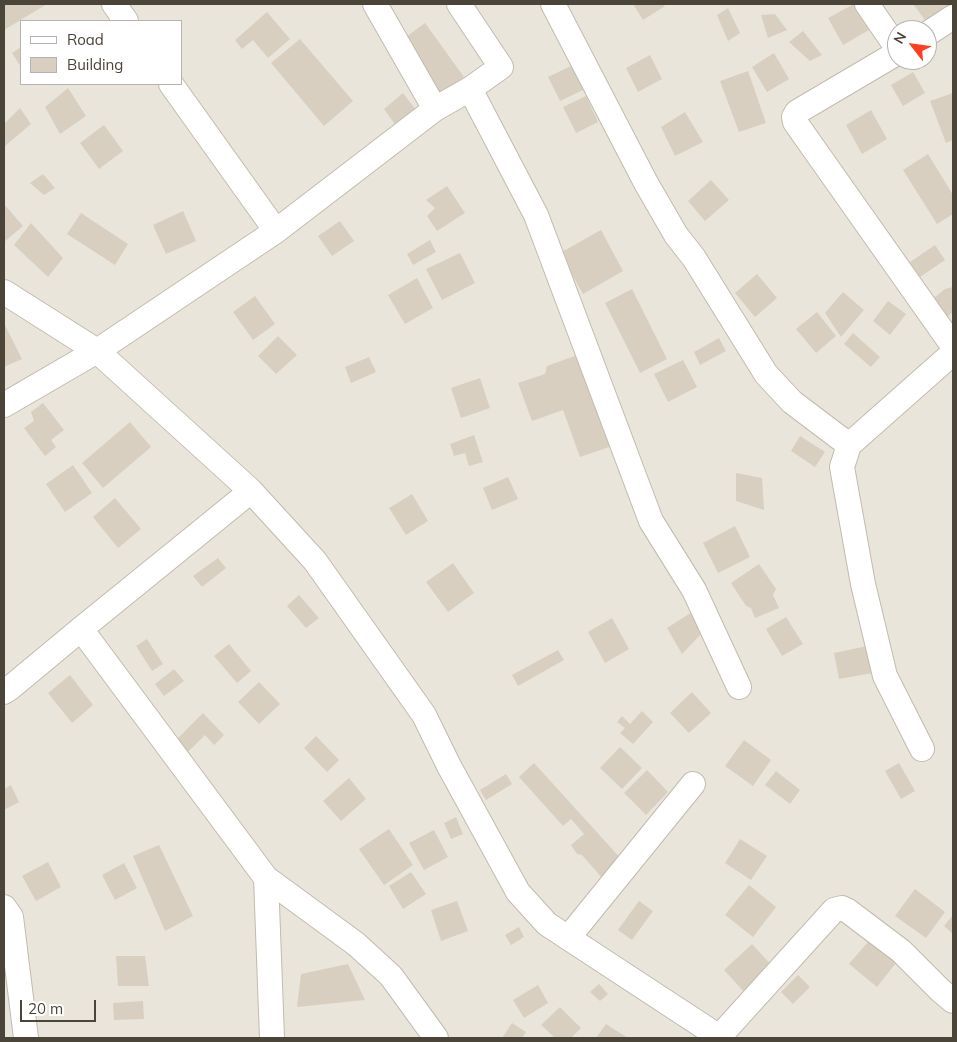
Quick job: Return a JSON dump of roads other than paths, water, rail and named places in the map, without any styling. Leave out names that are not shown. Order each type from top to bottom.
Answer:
[{"type":"street","points":[[114,4],[125,20]]},
{"type":"street","points":[[375,4],[435,109]]},
{"type":"street","points":[[4,405],[97,351],[276,231],[435,109],[470,89],[501,67],[459,4]]},
{"type":"street","points":[[553,4],[651,192],[676,235],[694,258],[766,374],[792,402],[849,445]]},
{"type":"street","points":[[867,4],[887,33]]},
{"type":"street","points":[[937,27],[953,17]]},
{"type":"street","points":[[887,59],[798,112],[794,117],[794,122],[953,346]]},
{"type":"street","points":[[172,85],[276,231]]},
{"type":"street","points":[[470,89],[536,215],[651,521],[694,590],[739,688]]},
{"type":"street","points":[[4,292],[97,351],[251,491],[316,561],[424,715],[449,766],[518,892],[547,924],[720,1037],[834,910],[842,908],[901,950],[953,1001]]},
{"type":"street","points":[[922,748],[886,676],[863,584],[842,467],[849,445],[953,353]]},
{"type":"street","points":[[4,692],[251,491]]},
{"type":"street","points":[[80,629],[266,878],[356,944],[391,976],[436,1038]]},
{"type":"street","points":[[568,938],[693,784]]},
{"type":"street","points":[[266,878],[272,1038]]},
{"type":"street","points":[[4,907],[11,917],[26,1038]]}]
